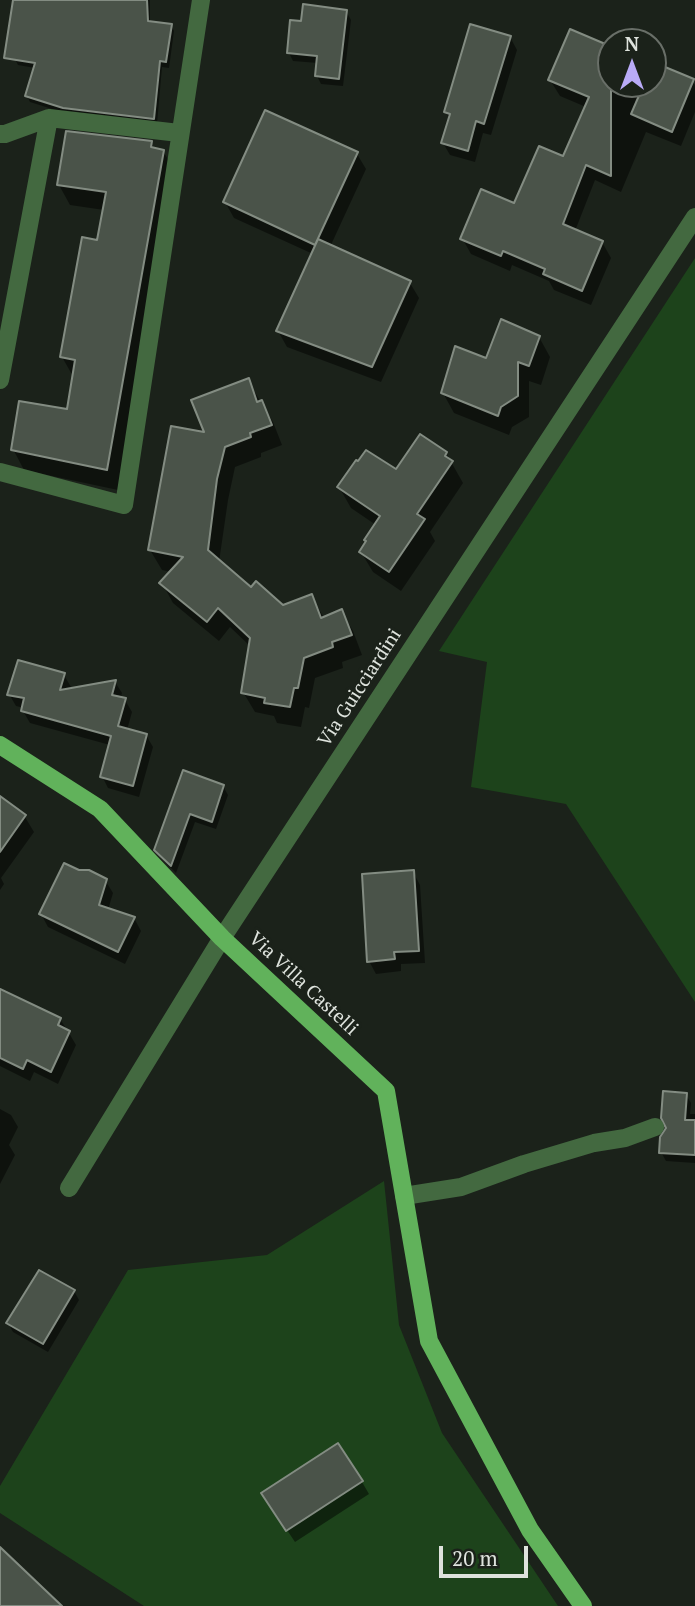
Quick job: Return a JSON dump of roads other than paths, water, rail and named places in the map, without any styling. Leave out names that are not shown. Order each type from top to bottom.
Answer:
[{"type":"main road","name":"Via Villa Castelli","points":[[0,745],[100,809],[222,937],[386,1091],[429,1340],[530,1530],[583,1606]]},
{"type":"street","points":[[0,472],[124,505],[201,0]]},
{"type":"street","points":[[0,134],[48,118],[179,132]]},
{"type":"street","points":[[0,380],[48,118]]},
{"type":"street","name":"Via Guicciardini","points":[[69,1188],[222,937],[695,217]]},
{"type":"street","points":[[404,1196],[461,1187],[524,1164],[655,1128]]}]
